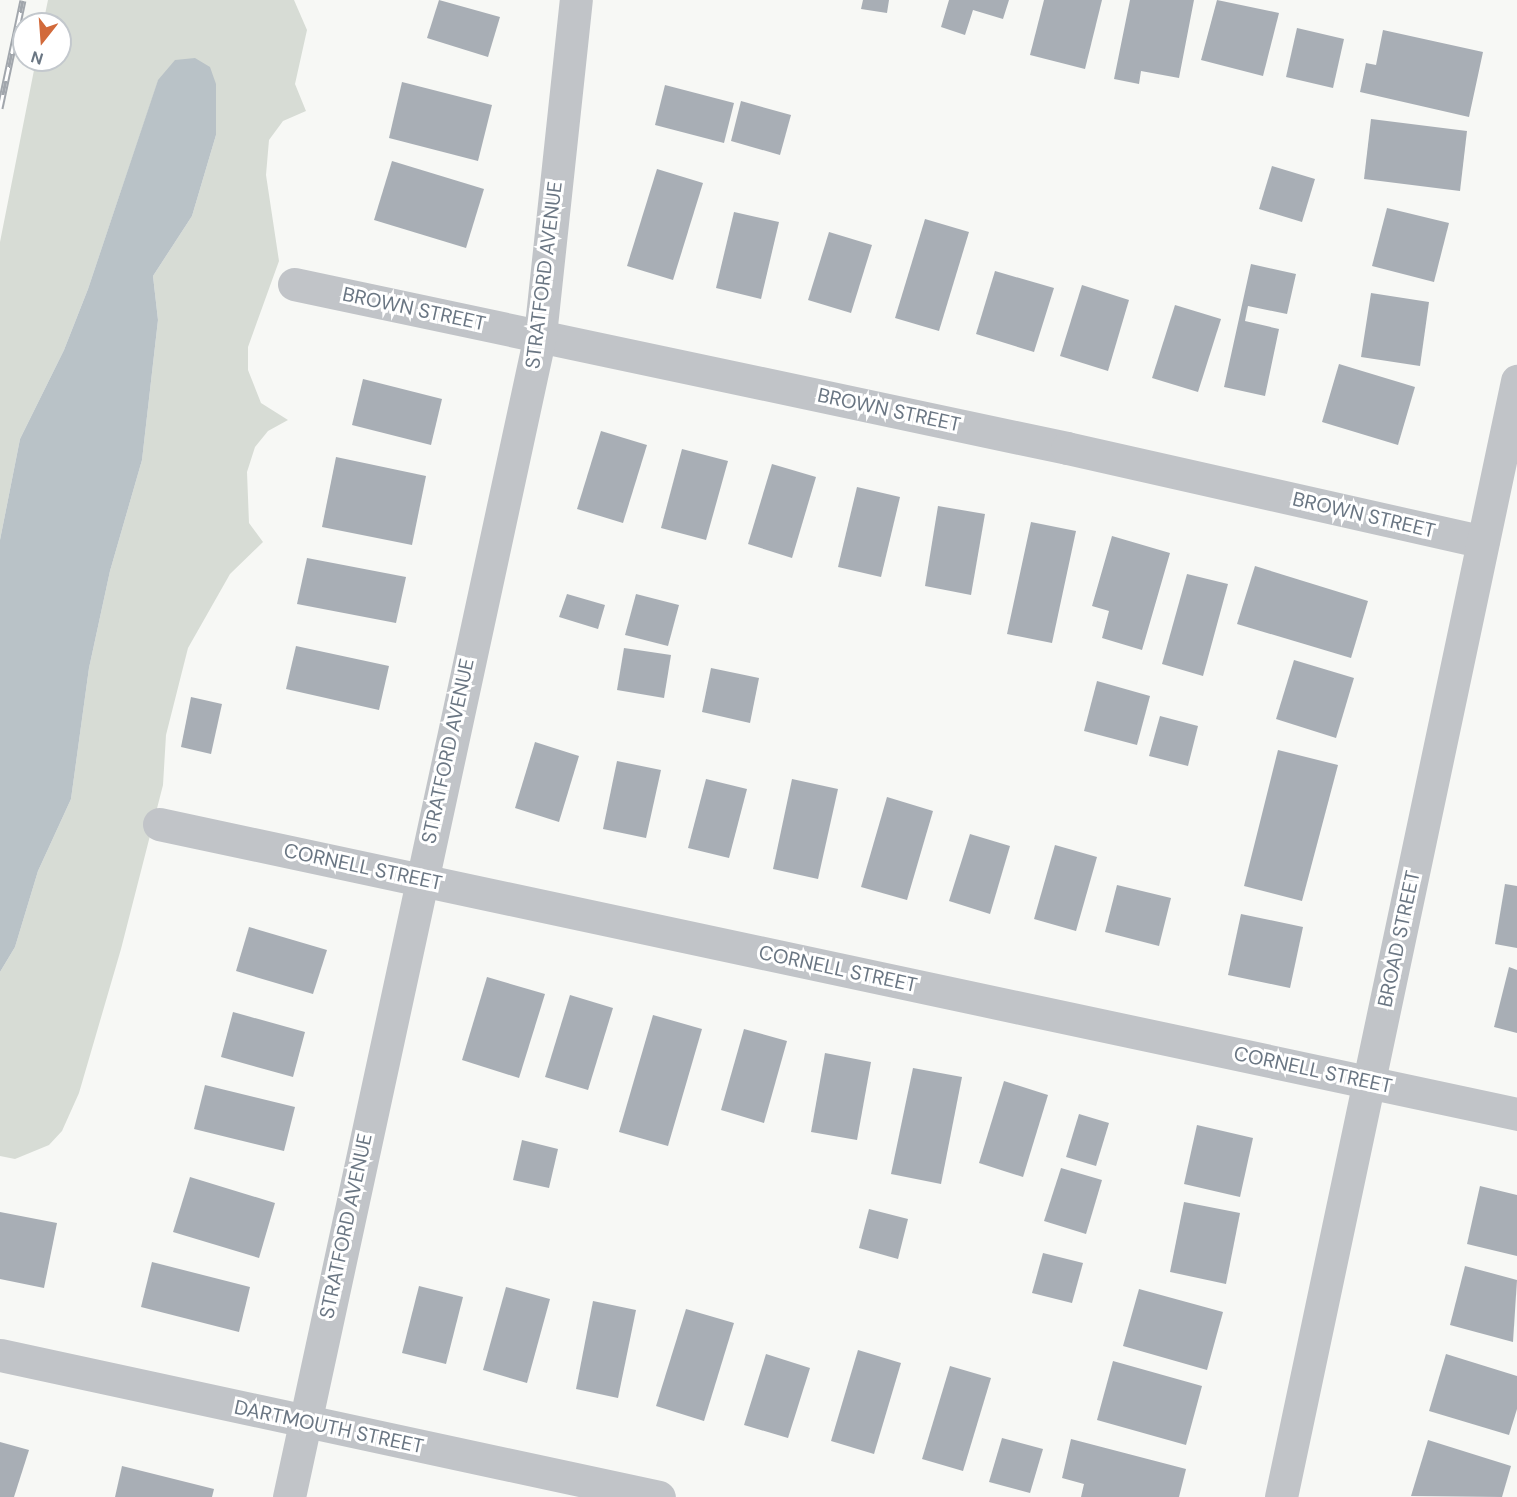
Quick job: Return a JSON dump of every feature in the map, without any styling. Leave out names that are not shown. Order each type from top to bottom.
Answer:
[{"type":"street","name":"STRATFORD AVENUE","points":[[289,1497],[420,880],[540,335],[576,0]]},
{"type":"street","name":"BROWN STREET","points":[[294,284],[540,335],[1483,542]]},
{"type":"street","name":"BROAD STREET","points":[[1281,1497],[1517,381]]},
{"type":"street","name":"CORNELL STREET","points":[[159,824],[1517,1114]]},
{"type":"street","name":"DARTMOUTH STREET","points":[[0,1355],[659,1497]]},
{"type":"shaded area","points":[[48,0],[294,0],[307,30],[295,84],[306,111],[283,121],[269,140],[266,175],[279,261],[248,347],[248,370],[261,403],[288,420],[268,431],[255,447],[247,472],[249,523],[263,542],[230,574],[188,648],[166,735],[163,785],[121,949],[79,1093],[62,1131],[49,1145],[15,1159],[0,1156],[0,972],[15,947],[38,871],[71,799],[89,668],[110,571],[142,460],[158,320],[153,276],[192,216],[216,135],[216,84],[158,81],[88,289],[64,350],[20,439],[0,540],[0,242],[34,72],[72,72],[72,12],[46,12]]},
{"type":"shaded area","points":[[195,58],[210,67],[216,84],[216,135],[192,216],[153,276],[158,320],[142,460],[110,571],[89,668],[71,799],[38,871],[15,947],[0,972],[0,540],[20,439],[64,350],[88,289],[158,80],[175,60]]},
{"type":"building","points":[[439,0],[500,17],[488,57],[427,38]]},
{"type":"building","points":[[863,0],[889,0],[887,13],[861,9]]},
{"type":"building","points":[[949,0],[1009,0],[1003,19],[973,10],[965,35],[941,27]]},
{"type":"building","points":[[1044,0],[1102,0],[1085,69],[1030,55]]},
{"type":"building","points":[[1130,0],[1194,0],[1179,78],[1141,71],[1139,84],[1114,79]]},
{"type":"building","points":[[1217,0],[1279,13],[1263,76],[1201,60]]},
{"type":"building","points":[[1297,28],[1344,39],[1333,88],[1286,77]]},
{"type":"building","points":[[1383,30],[1483,52],[1469,117],[1360,92],[1366,63],[1376,65]]},
{"type":"building","points":[[402,82],[492,105],[478,161],[389,138]]},
{"type":"building","points":[[665,85],[734,103],[724,143],[655,125]]},
{"type":"building","points":[[741,101],[791,115],[780,155],[731,141]]},
{"type":"building","points":[[1371,119],[1467,131],[1460,191],[1364,179]]},
{"type":"building","points":[[392,161],[484,189],[466,248],[374,220]]},
{"type":"building","points":[[1272,166],[1315,179],[1302,222],[1259,209]]},
{"type":"building","points":[[657,169],[703,183],[673,280],[627,266]]},
{"type":"building","points":[[1387,208],[1449,223],[1434,282],[1372,266]]},
{"type":"building","points":[[734,212],[779,222],[761,299],[716,288]]},
{"type":"building","points":[[925,219],[969,232],[939,331],[895,318]]},
{"type":"building","points":[[829,232],[872,245],[851,313],[808,300]]},
{"type":"building","points":[[1251,264],[1296,274],[1287,314],[1248,306],[1245,321],[1279,329],[1265,396],[1224,387]]},
{"type":"building","points":[[995,271],[1054,288],[1034,352],[976,334]]},
{"type":"building","points":[[1082,285],[1129,300],[1108,371],[1060,356]]},
{"type":"building","points":[[1371,293],[1429,302],[1420,366],[1361,357]]},
{"type":"building","points":[[1175,305],[1221,319],[1198,392],[1152,378]]},
{"type":"building","points":[[1339,364],[1415,387],[1398,445],[1322,422]]},
{"type":"building","points":[[363,379],[442,399],[431,445],[352,425]]},
{"type":"building","points":[[601,431],[647,445],[623,523],[577,509]]},
{"type":"building","points":[[682,449],[728,461],[706,540],[661,528]]},
{"type":"building","points":[[336,457],[426,476],[412,545],[322,527]]},
{"type":"building","points":[[772,464],[816,477],[792,558],[748,544]]},
{"type":"building","points":[[857,487],[900,497],[881,577],[838,567]]},
{"type":"building","points":[[938,506],[985,514],[971,595],[925,586]]},
{"type":"building","points":[[1031,522],[1076,531],[1052,643],[1007,634]]},
{"type":"building","points":[[1112,536],[1170,553],[1142,650],[1102,638],[1109,611],[1092,606]]},
{"type":"building","points":[[307,558],[406,577],[396,623],[297,604]]},
{"type":"building","points":[[1255,566],[1368,601],[1351,658],[1237,624]]},
{"type":"building","points":[[1187,574],[1228,584],[1203,676],[1162,664]]},
{"type":"building","points":[[567,594],[605,605],[598,629],[559,617]]},
{"type":"building","points":[[636,594],[679,605],[668,646],[625,635]]},
{"type":"building","points":[[296,646],[389,666],[379,710],[286,689]]},
{"type":"building","points":[[624,648],[671,655],[664,698],[617,690]]},
{"type":"building","points":[[1294,660],[1354,678],[1336,738],[1276,719]]},
{"type":"building","points":[[711,668],[759,678],[750,723],[702,712]]},
{"type":"building","points":[[1097,681],[1150,696],[1137,745],[1084,731]]},
{"type":"building","points":[[191,697],[222,704],[211,754],[181,747]]},
{"type":"building","points":[[1160,716],[1198,726],[1188,766],[1149,756]]},
{"type":"building","points":[[535,742],[579,756],[559,822],[515,808]]},
{"type":"building","points":[[1278,750],[1338,765],[1302,901],[1244,886]]},
{"type":"building","points":[[617,761],[661,770],[646,838],[603,829]]},
{"type":"building","points":[[706,779],[747,789],[729,858],[688,848]]},
{"type":"building","points":[[792,779],[838,789],[818,879],[773,869]]},
{"type":"building","points":[[887,797],[933,811],[907,900],[861,887]]},
{"type":"building","points":[[970,834],[1010,846],[990,914],[949,901]]},
{"type":"building","points":[[1055,845],[1097,857],[1076,931],[1034,919]]},
{"type":"building","points":[[1505,884],[1517,886],[1517,948],[1495,944]]},
{"type":"building","points":[[1117,885],[1171,898],[1159,946],[1105,932]]},
{"type":"building","points":[[1241,914],[1303,927],[1290,988],[1228,975]]},
{"type":"building","points":[[249,927],[327,950],[313,994],[236,971]]},
{"type":"building","points":[[1509,967],[1517,970],[1517,1033],[1494,1027]]},
{"type":"building","points":[[487,977],[545,994],[519,1078],[462,1060]]},
{"type":"building","points":[[570,995],[613,1008],[588,1090],[545,1077]]},
{"type":"building","points":[[233,1012],[305,1032],[293,1077],[221,1057]]},
{"type":"building","points":[[653,1015],[702,1029],[668,1146],[619,1132]]},
{"type":"building","points":[[744,1029],[787,1041],[764,1123],[721,1110]]},
{"type":"building","points":[[825,1053],[871,1062],[857,1140],[811,1132]]},
{"type":"building","points":[[913,1068],[962,1077],[941,1184],[891,1174]]},
{"type":"building","points":[[1004,1081],[1048,1095],[1023,1177],[979,1163]]},
{"type":"building","points":[[205,1085],[295,1107],[284,1151],[194,1129]]},
{"type":"building","points":[[1079,1114],[1109,1123],[1096,1166],[1066,1157]]},
{"type":"building","points":[[1197,1125],[1253,1138],[1240,1197],[1184,1184]]},
{"type":"building","points":[[522,1140],[558,1149],[549,1188],[513,1180]]},
{"type":"building","points":[[1061,1168],[1102,1180],[1086,1234],[1044,1221]]},
{"type":"building","points":[[190,1177],[275,1203],[259,1258],[173,1232]]},
{"type":"building","points":[[1480,1186],[1517,1195],[1517,1256],[1467,1244]]},
{"type":"building","points":[[1184,1202],[1240,1213],[1226,1284],[1170,1272]]},
{"type":"building","points":[[869,1209],[908,1219],[898,1259],[859,1248]]},
{"type":"building","points":[[0,1212],[57,1223],[44,1288],[0,1279]]},
{"type":"building","points":[[1043,1253],[1083,1263],[1072,1303],[1032,1293]]},
{"type":"building","points":[[152,1262],[250,1287],[239,1332],[141,1307]]},
{"type":"building","points":[[1465,1266],[1517,1280],[1513,1342],[1450,1325]]},
{"type":"building","points":[[419,1286],[463,1297],[446,1364],[402,1353]]},
{"type":"building","points":[[506,1287],[550,1299],[527,1383],[483,1370]]},
{"type":"building","points":[[1139,1289],[1223,1312],[1207,1370],[1123,1346]]},
{"type":"building","points":[[593,1301],[636,1310],[618,1398],[576,1389]]},
{"type":"building","points":[[686,1309],[734,1323],[704,1421],[656,1406]]},
{"type":"building","points":[[858,1350],[901,1363],[874,1454],[831,1441]]},
{"type":"building","points":[[766,1354],[810,1368],[788,1438],[744,1425]]},
{"type":"building","points":[[1446,1354],[1517,1376],[1517,1409],[1509,1435],[1429,1411]]},
{"type":"building","points":[[1113,1361],[1202,1386],[1186,1445],[1097,1420]]},
{"type":"building","points":[[950,1366],[991,1378],[963,1471],[922,1459]]},
{"type":"building","points":[[1002,1438],[1043,1449],[1030,1493],[989,1482]]},
{"type":"building","points":[[1071,1439],[1186,1469],[1179,1497],[1081,1497],[1084,1484],[1062,1478]]},
{"type":"building","points":[[1428,1440],[1511,1466],[1502,1497],[1411,1496]]},
{"type":"building","points":[[0,1442],[29,1450],[14,1497],[0,1497]]},
{"type":"building","points":[[122,1466],[214,1489],[212,1497],[115,1497]]},
{"type":"railway","points":[[0,108],[23,0]]}]
